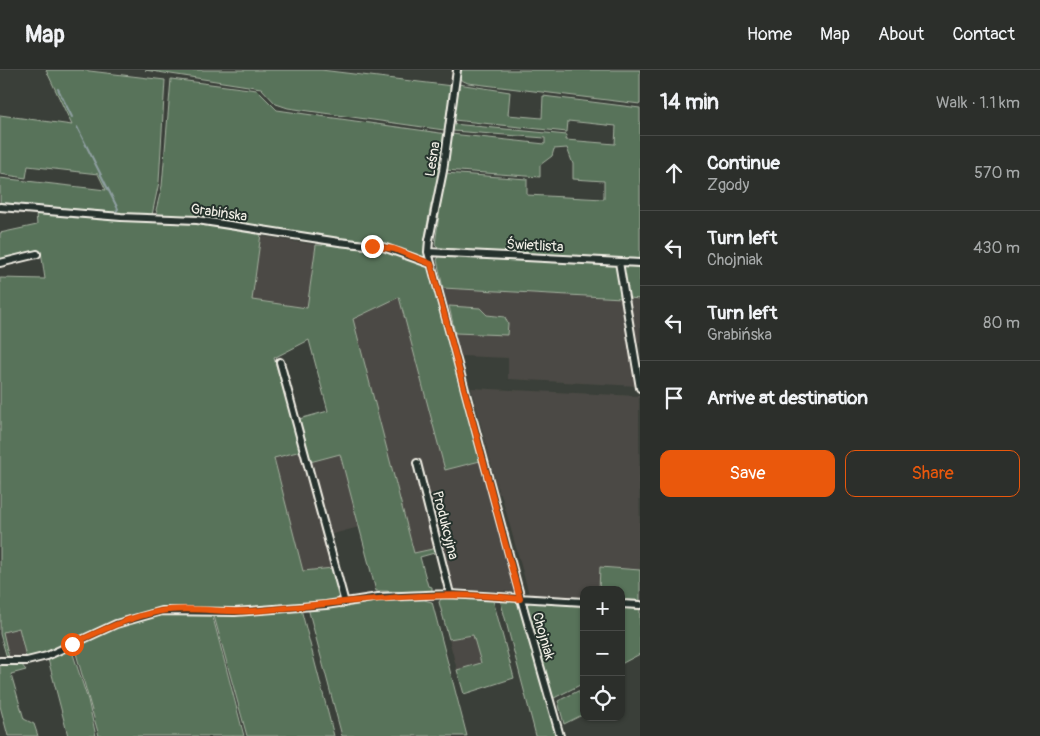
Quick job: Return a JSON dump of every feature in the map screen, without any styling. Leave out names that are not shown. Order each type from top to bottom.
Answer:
[{"type":"street","name":"Leśna","points":[[428,252],[443,171],[457,70]]},
{"type":"street","name":"Grabińska","points":[[0,207],[121,217],[197,220],[339,242],[383,246],[431,264]]},
{"type":"street","name":"Świetlista","points":[[428,252],[640,263]]},
{"type":"street","name":"Chojniak","points":[[428,252],[520,599],[560,736]]},
{"type":"street","points":[[0,263],[38,254]]},
{"type":"street","points":[[619,262],[640,388]]},
{"type":"street","points":[[280,362],[345,603]]},
{"type":"street","name":"Produkcyjna","points":[[418,463],[450,594]]},
{"type":"street","points":[[0,661],[27,662],[47,656],[116,624],[162,611],[234,612],[345,603],[378,597],[450,594],[486,594],[520,599],[580,602]]},
{"type":"street","points":[[625,604],[640,605]]},
{"type":"shaded area","points":[[261,236],[316,245],[308,308],[252,300]]},
{"type":"shaded area","points":[[443,288],[622,298],[637,386],[508,379],[508,358],[461,356]]},
{"type":"shaded area","points":[[399,297],[445,470],[480,461],[516,592],[456,589],[453,587],[421,462],[414,464],[436,548],[414,554],[353,319]]},
{"type":"shaded area","points":[[629,298],[640,299],[640,343],[637,342]]},
{"type":"shaded area","points":[[471,388],[639,396],[640,570],[600,567],[599,586],[580,586],[580,597],[529,594],[501,494],[499,494]]},
{"type":"shaded area","points":[[301,451],[331,568],[303,572],[274,458]]},
{"type":"shaded area","points":[[340,454],[359,527],[329,535],[310,462]]},
{"type":"shaded area","points":[[19,628],[26,657],[9,658],[3,631]]},
{"type":"shaded area","points":[[473,634],[481,664],[457,670],[449,639]]},
{"type":"green space","points":[[46,70],[81,70],[165,80],[159,182],[152,215],[119,215],[0,205],[0,178],[106,190],[98,174],[28,166],[26,178],[0,174],[0,115],[72,125]]},
{"type":"green space","points":[[145,70],[321,70],[452,86],[444,130],[288,108],[276,104],[261,88]]},
{"type":"green space","points":[[460,70],[640,70],[640,104],[468,83],[459,79]]},
{"type":"green space","points":[[171,79],[257,90],[277,110],[447,134],[438,190],[431,204],[425,237],[424,251],[426,258],[401,248],[384,244],[158,215],[156,210],[162,186]]},
{"type":"green space","points":[[458,84],[510,92],[508,115],[542,118],[543,96],[640,108],[640,261],[437,247],[435,244],[445,173],[527,179],[527,195],[604,199],[604,181],[573,179],[573,164],[567,148],[554,149],[552,156],[540,165],[540,177],[445,170],[451,134],[545,144],[545,138],[453,131],[453,124],[567,135],[566,140],[615,144],[616,126],[568,121],[567,132],[454,120]]},
{"type":"green space","points":[[36,213],[186,222],[261,234],[252,300],[307,308],[316,245],[323,245],[323,243],[397,252],[428,266],[480,461],[445,470],[399,297],[353,319],[414,553],[437,548],[438,552],[420,557],[428,586],[432,587],[432,592],[376,591],[340,454],[310,462],[299,419],[328,411],[309,340],[274,358],[301,451],[274,458],[303,571],[333,568],[341,599],[337,602],[239,610],[168,608],[139,614],[100,627],[45,653],[26,657],[19,628],[3,632],[9,658],[7,658],[0,634],[0,278],[45,279],[41,251],[0,260],[0,233],[37,225]]},
{"type":"green space","points":[[440,255],[617,265],[622,298],[443,288],[437,260]]},
{"type":"green space","points":[[623,266],[640,267],[640,299],[629,298]]},
{"type":"green space","points":[[449,306],[480,308],[487,315],[505,317],[508,324],[507,335],[455,333]]},
{"type":"green space","points":[[600,567],[640,570],[640,601],[625,600],[625,586],[599,586]]},
{"type":"green space","points":[[441,599],[493,600],[514,678],[464,694],[457,670],[481,663],[473,635],[449,639],[439,602]]},
{"type":"green space","points":[[500,599],[517,602],[521,607],[557,736],[536,736]]},
{"type":"green space","points":[[424,600],[432,602],[467,736],[342,736],[308,608],[340,605],[340,608],[376,602]]},
{"type":"green space","points":[[530,602],[580,606],[580,685],[552,699],[526,606]]},
{"type":"green space","points":[[625,608],[640,609],[640,654],[625,662]]},
{"type":"green space","points":[[301,609],[334,736],[247,736],[214,616]]},
{"type":"green space","points":[[169,614],[212,614],[244,736],[99,736],[74,646],[121,627]]},
{"type":"green space","points":[[71,648],[88,700],[96,736],[68,736],[48,659]]},
{"type":"green space","points":[[21,664],[26,670],[11,674],[24,719],[34,724],[38,736],[8,736],[0,706],[0,665]]},
{"type":"green space","points":[[578,691],[580,695],[580,716],[564,724],[558,701]]},
{"type":"waterway","points":[[58,89],[72,117]]},
{"type":"waterway","points":[[0,203],[115,213],[118,209],[77,127]]},
{"type":"route","points":[[72,644],[116,624],[162,611],[234,612],[326,605],[378,597],[450,594],[486,594],[520,599],[431,264],[394,249],[372,246]]}]
